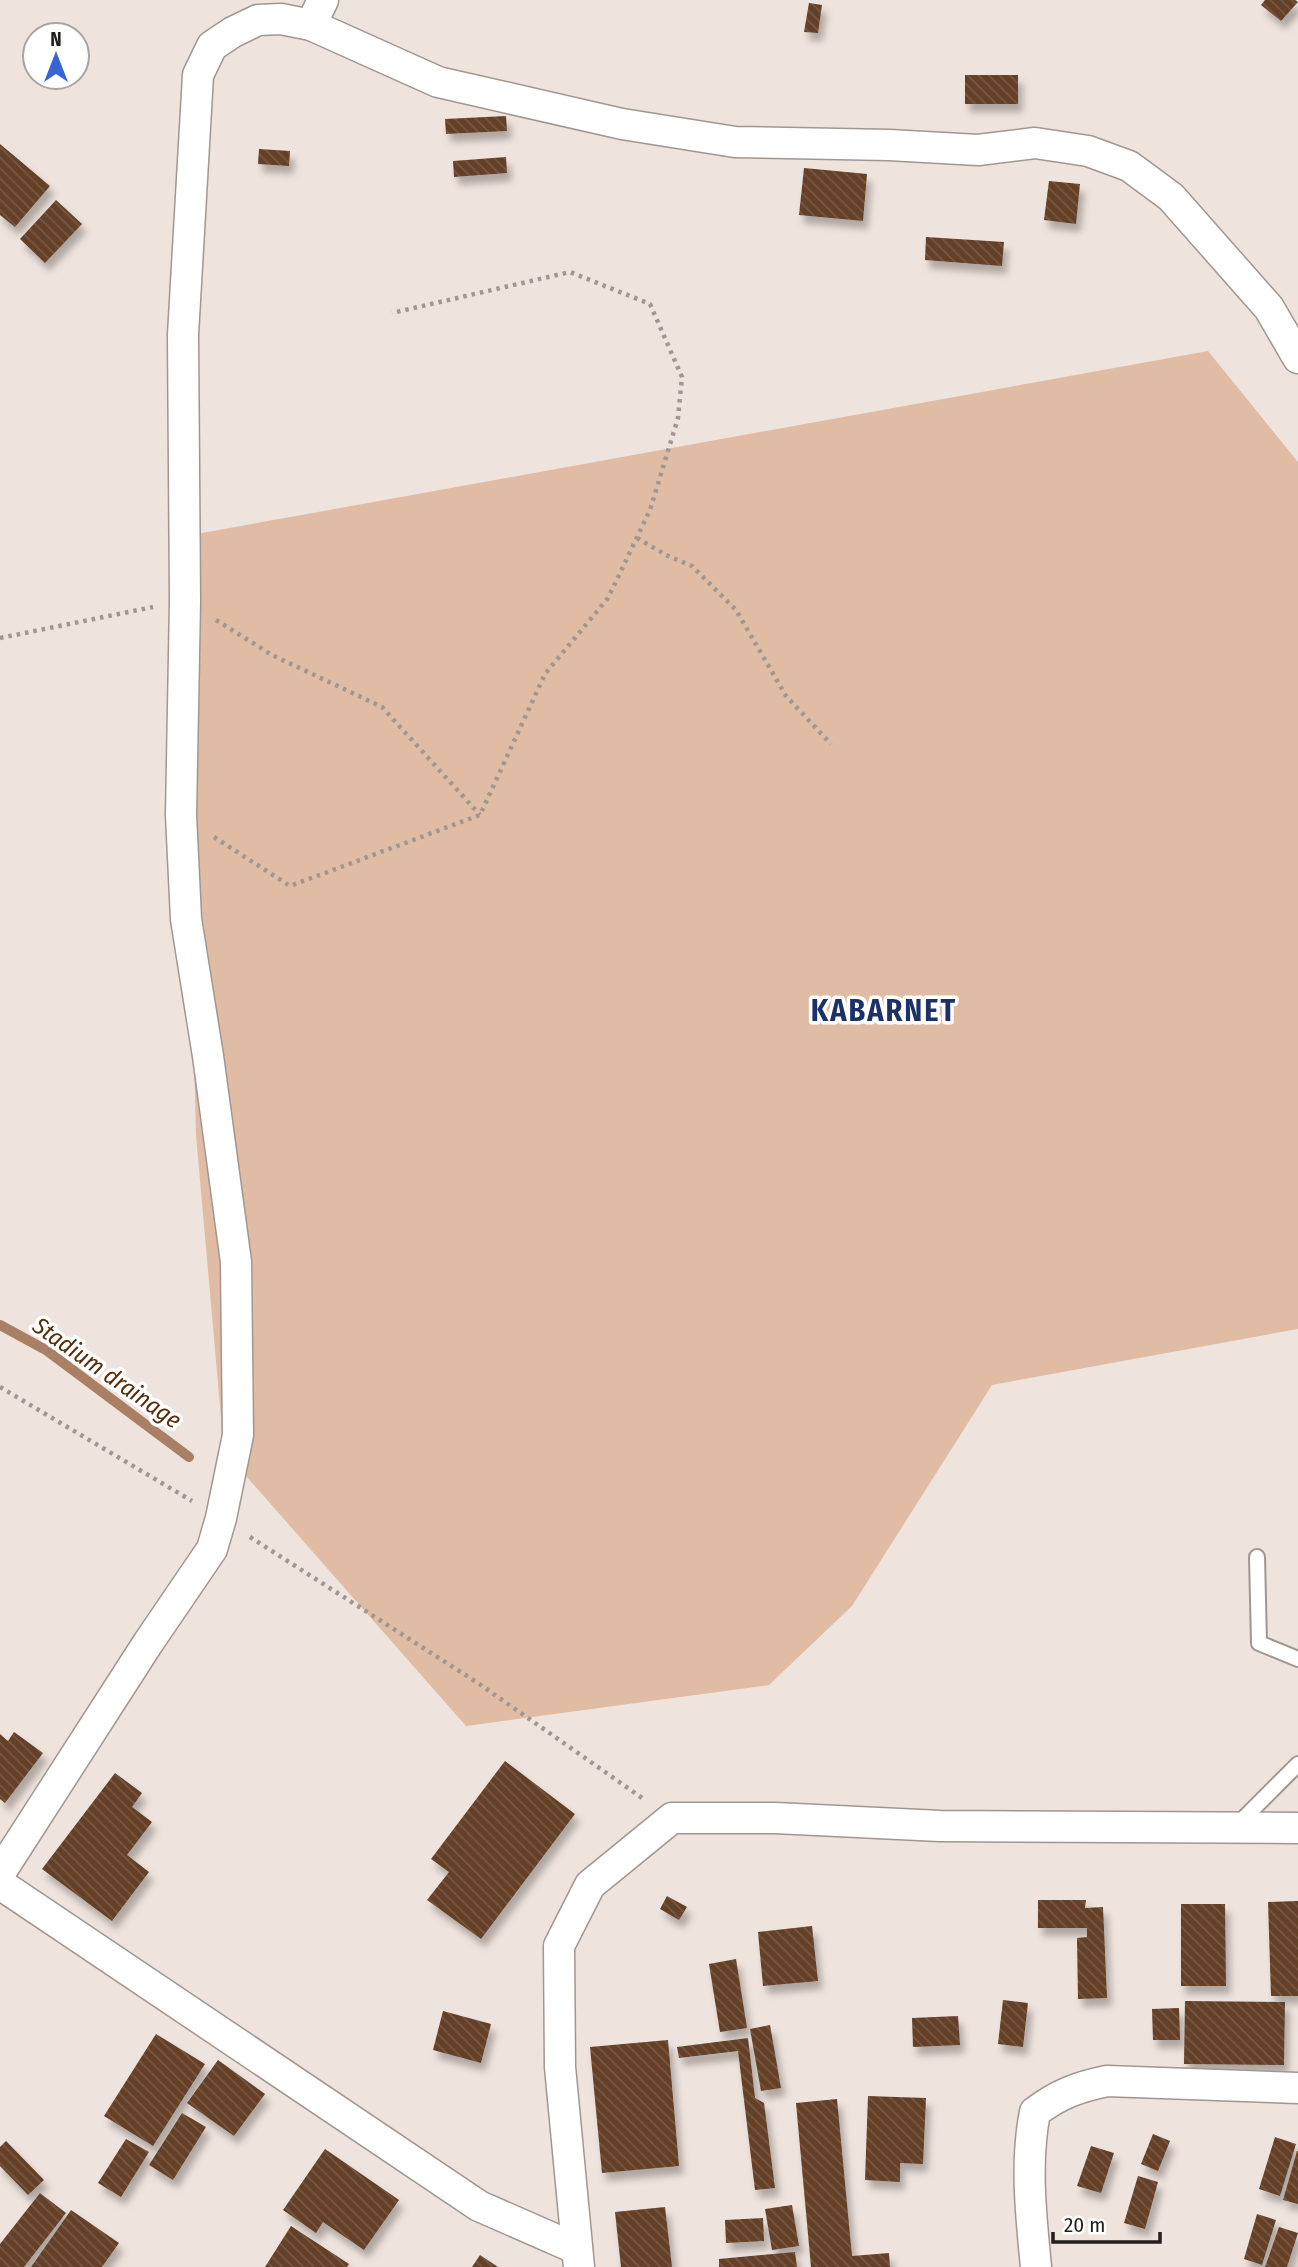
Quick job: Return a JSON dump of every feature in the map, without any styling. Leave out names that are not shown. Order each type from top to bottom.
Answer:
[{"type":"street","points":[[0,1873],[212,1549],[239,1435],[236,1262],[186,919],[181,815],[185,601],[183,335],[198,75],[212,46],[258,20],[317,13],[438,82],[622,124],[735,142],[978,150],[1035,143],[1088,151],[1129,166],[1171,197],[1269,308],[1298,358]]},
{"type":"street","points":[[578,2258],[560,2067],[559,1946],[590,1885],[672,1818],[775,1818],[940,1826],[1298,1828]]},
{"type":"street","points":[[0,1884],[479,2206],[578,2258]]},
{"type":"street","points":[[1036,2267],[1031,2215],[1030,2137],[1035,2112],[1054,2097],[1082,2086],[1107,2081],[1298,2088]]},
{"type":"lane","points":[[1257,1557],[1259,1643],[1298,1659]]},
{"type":"lane","points":[[1236,1827],[1298,1764]]},
{"type":"path","points":[[181,815],[290,886],[480,815],[545,674],[608,598],[650,510],[678,418],[682,377],[650,304],[570,272],[392,313]]},
{"type":"path","points":[[637,538],[692,566],[736,610],[786,696],[831,744]]},
{"type":"path","points":[[0,638],[185,601],[272,655],[382,707],[480,815]]},
{"type":"path","points":[[0,1387],[221,1518],[478,1683],[672,1818]]},
{"type":"shaded area","points":[[1208,351],[1298,462],[1298,1329],[992,1385],[852,1606],[769,1685],[466,1726],[224,1451],[196,1135],[180,537]]},
{"type":"building","points":[[1265,0],[1298,2],[1281,21],[1261,5]]},
{"type":"building","points":[[809,3],[822,5],[818,33],[804,32]]},
{"type":"building","points":[[965,75],[1018,75],[1018,104],[965,104]]},
{"type":"building","points":[[506,116],[507,131],[446,134],[445,119]]},
{"type":"building","points":[[0,144],[50,186],[15,227],[0,215]]},
{"type":"building","points":[[259,149],[290,151],[289,166],[258,164]]},
{"type":"building","points":[[506,157],[507,173],[454,177],[453,161]]},
{"type":"building","points":[[804,168],[867,174],[863,221],[799,215]]},
{"type":"building","points":[[1049,181],[1080,184],[1076,224],[1044,220]]},
{"type":"building","points":[[56,200],[82,224],[45,263],[20,239]]},
{"type":"building","points":[[926,237],[1004,242],[1002,266],[925,260]]},
{"type":"building","points":[[14,1732],[43,1753],[5,1803],[0,1799],[0,1734],[8,1741]]},
{"type":"building","points":[[505,1761],[575,1814],[481,1939],[427,1900],[449,1872],[431,1859]]},
{"type":"building","points":[[115,1773],[142,1793],[132,1807],[152,1822],[127,1855],[149,1872],[112,1921],[42,1869]]},
{"type":"building","points":[[667,1896],[687,1907],[679,1920],[660,1909]]},
{"type":"building","points":[[1038,1900],[1086,1900],[1085,1908],[1103,1907],[1107,1998],[1078,1999],[1077,1938],[1087,1937],[1087,1928],[1038,1928]]},
{"type":"building","points":[[1298,1901],[1298,1996],[1271,1996],[1268,1902]]},
{"type":"building","points":[[1181,1904],[1225,1904],[1226,1986],[1181,1986]]},
{"type":"building","points":[[812,1926],[818,1981],[763,1986],[758,1932]]},
{"type":"building","points":[[736,1959],[747,2028],[720,2032],[709,1964]]},
{"type":"building","points":[[1003,2000],[1028,2003],[1023,2047],[998,2044]]},
{"type":"building","points":[[1185,2001],[1285,2002],[1284,2065],[1184,2064]]},
{"type":"building","points":[[1179,2008],[1180,2040],[1153,2040],[1152,2009]]},
{"type":"building","points":[[443,2011],[491,2024],[481,2063],[433,2050]]},
{"type":"building","points":[[958,2016],[960,2045],[913,2047],[912,2018]]},
{"type":"building","points":[[770,2025],[781,2088],[761,2091],[750,2029]]},
{"type":"building","points":[[156,2034],[205,2064],[153,2146],[104,2116]]},
{"type":"building","points":[[748,2038],[755,2098],[764,2103],[775,2188],[755,2190],[738,2051],[679,2058],[677,2047]]},
{"type":"building","points":[[668,2040],[679,2166],[602,2173],[590,2047]]},
{"type":"building","points":[[218,2060],[265,2094],[234,2136],[187,2103]]},
{"type":"building","points":[[868,2096],[926,2098],[923,2164],[900,2163],[900,2182],[865,2180]]},
{"type":"building","points":[[837,2099],[852,2256],[889,2253],[890,2267],[811,2267],[796,2103]]},
{"type":"building","points":[[182,2113],[206,2127],[173,2180],[149,2165]]},
{"type":"building","points":[[1153,2134],[1170,2141],[1158,2171],[1141,2164]]},
{"type":"building","points":[[1275,2137],[1296,2144],[1280,2196],[1259,2189]]},
{"type":"building","points":[[126,2139],[149,2152],[121,2197],[98,2183]]},
{"type":"building","points":[[6,2141],[44,2180],[28,2195],[0,2166],[0,2147]]},
{"type":"building","points":[[1091,2146],[1114,2153],[1101,2193],[1077,2186]]},
{"type":"building","points":[[325,2149],[399,2200],[364,2250],[323,2222],[316,2233],[283,2210]]},
{"type":"building","points":[[1298,2151],[1298,2204],[1283,2200]]},
{"type":"building","points":[[1138,2176],[1158,2182],[1145,2229],[1124,2223]]},
{"type":"building","points":[[40,2193],[66,2213],[24,2267],[0,2267],[0,2244]]},
{"type":"building","points":[[792,2205],[799,2246],[772,2250],[765,2209]]},
{"type":"building","points":[[665,2207],[672,2267],[621,2267],[615,2212]]},
{"type":"building","points":[[71,2210],[119,2243],[102,2267],[31,2267]]},
{"type":"building","points":[[1257,2214],[1276,2220],[1262,2265],[1244,2259]]},
{"type":"building","points":[[763,2218],[764,2241],[726,2243],[725,2220]]},
{"type":"building","points":[[291,2226],[349,2264],[347,2267],[265,2267]]},
{"type":"building","points":[[1279,2227],[1298,2233],[1287,2267],[1265,2267]]},
{"type":"building","points":[[795,2252],[797,2267],[719,2267],[719,2259]]},
{"type":"building","points":[[480,2255],[498,2267],[472,2267]]},
{"type":"waterway","name":"Stadium drainage","points":[[0,1325],[46,1350],[189,1457]]},
{"type":"district","name":"KABARNET","points":[[884,1011]]}]
